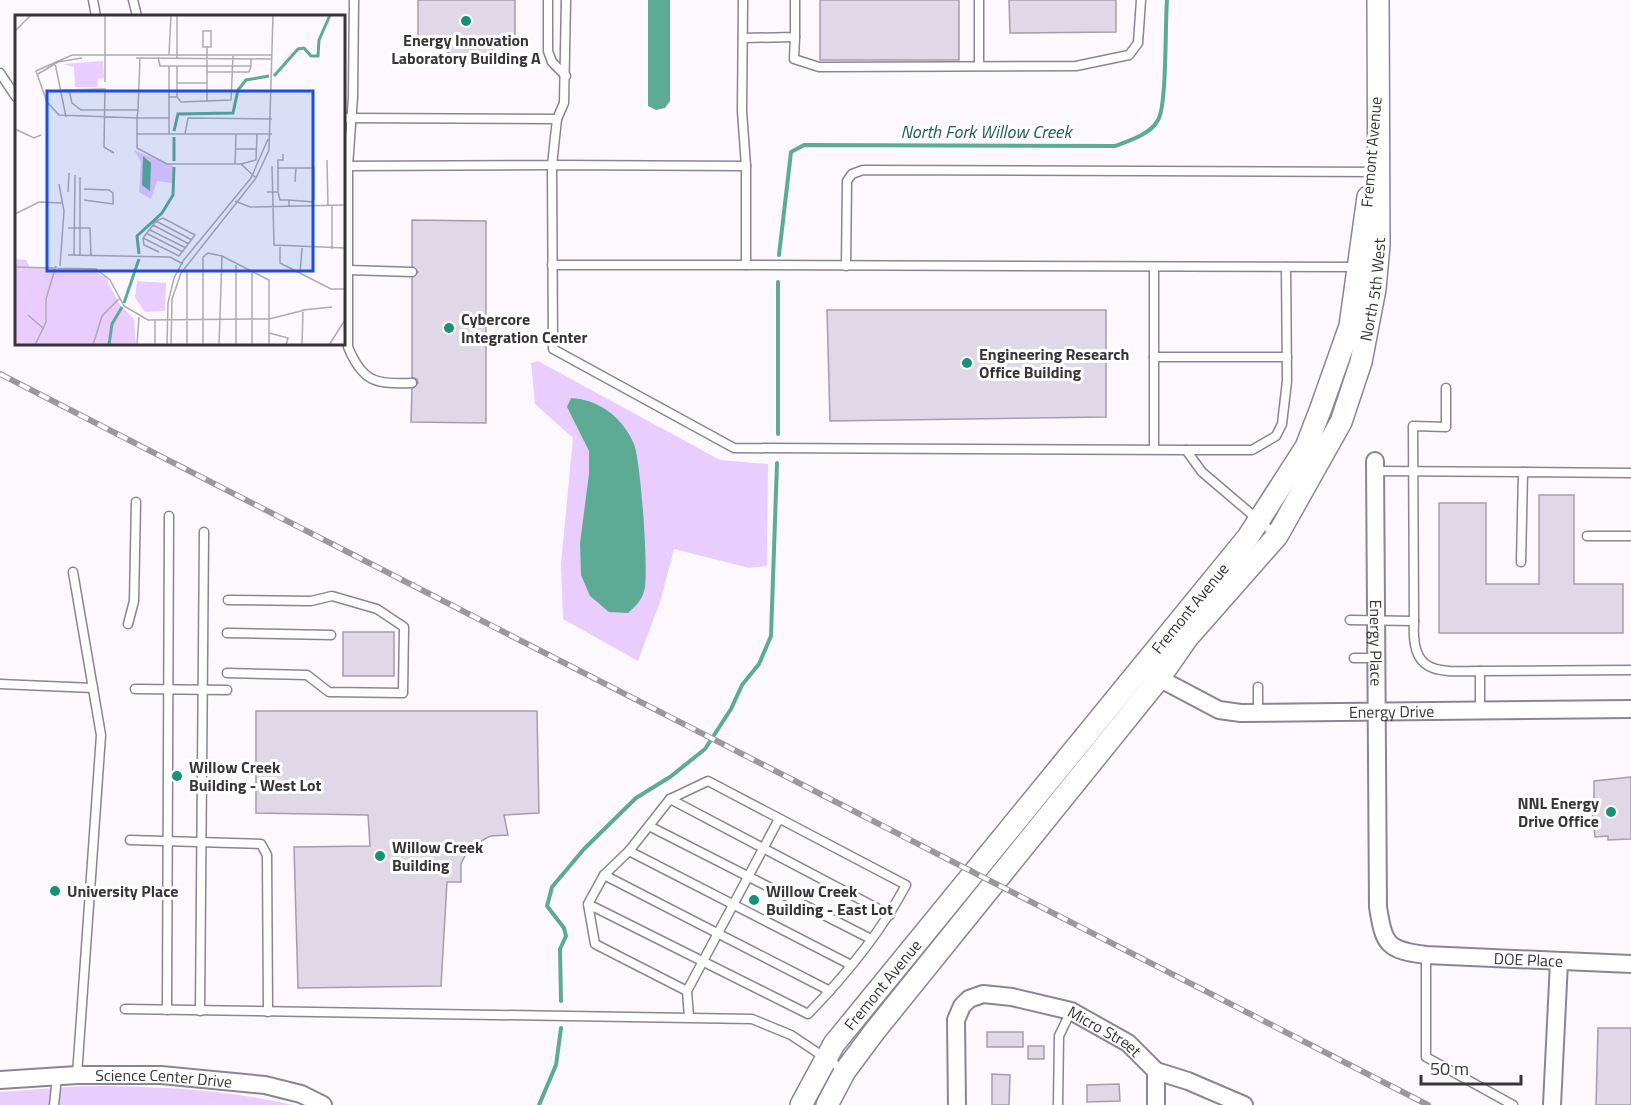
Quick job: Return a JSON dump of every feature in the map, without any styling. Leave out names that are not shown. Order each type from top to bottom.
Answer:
[{"type":"street","name":"Fremont Avenue","points":[[827,1105],[845,1071],[1150,674],[1306,447],[1369,267],[1376,172],[1378,0]]},
{"type":"street","name":"North 5th West","points":[[1361,362],[1369,267]]},
{"type":"street","name":"Fremont Avenue","points":[[801,1105],[834,1044],[1150,674],[1188,637],[1276,536],[1341,422],[1361,362]]},
{"type":"street","name":"Energy Place","points":[[1375,466],[1378,907],[1382,931]]},
{"type":"street","name":"Energy Drive","points":[[1150,674],[1219,710],[1258,713],[1631,709]]},
{"type":"street","name":"DOE Place","points":[[1382,931],[1389,945],[1398,951],[1426,955],[1631,964]]},
{"type":"street","points":[[1552,1105],[1559,962]]},
{"type":"street","name":"Micro Street","points":[[957,1105],[956,1020],[969,999],[983,994],[1012,997],[1071,1011],[1128,1043],[1156,1071],[1188,1081],[1244,1105]]},
{"type":"street","points":[[1156,1071],[1156,1105]]},
{"type":"street","name":"Science Center Drive","points":[[0,1080],[77,1075],[161,1075],[266,1085],[301,1094],[323,1105]]},
{"type":"lane","points":[[93,0],[96,15]]},
{"type":"lane","points":[[132,0],[137,15]]},
{"type":"lane","points":[[354,0],[346,166],[348,347],[354,362],[367,378],[384,384],[412,383]]},
{"type":"lane","points":[[548,0],[548,51],[552,62],[566,76]]},
{"type":"lane","points":[[566,0],[564,103],[557,119],[552,165],[553,349],[734,448],[1252,450],[1276,436],[1286,408],[1286,267]]},
{"type":"lane","points":[[743,0],[742,111],[746,166],[746,265]]},
{"type":"lane","points":[[795,0],[794,59],[819,67],[1076,66],[1129,55],[1138,44],[1141,0]]},
{"type":"lane","points":[[979,0],[979,66]]},
{"type":"lane","points":[[743,38],[795,38]]},
{"type":"lane","points":[[0,73],[15,96]]},
{"type":"lane","points":[[347,118],[557,119]]},
{"type":"lane","points":[[346,166],[746,166]]},
{"type":"lane","points":[[846,266],[848,181],[852,174],[862,170],[1376,172]]},
{"type":"lane","points":[[552,265],[1369,267]]},
{"type":"lane","points":[[1154,267],[1154,449]]},
{"type":"lane","points":[[348,270],[412,272]]},
{"type":"lane","points":[[1154,357],[1287,357]]},
{"type":"lane","points":[[1446,388],[1446,427],[1413,426],[1413,642],[1416,652],[1429,668],[1441,672],[1631,670]]},
{"type":"lane","points":[[1186,450],[1202,472],[1276,536]]},
{"type":"lane","points":[[1375,466],[1414,471],[1631,473]]},
{"type":"lane","points":[[1521,562],[1523,472]]},
{"type":"lane","points":[[128,624],[134,601],[136,502]]},
{"type":"lane","points":[[166,1010],[169,516]]},
{"type":"lane","points":[[200,1011],[204,532]]},
{"type":"lane","points":[[1587,536],[1631,536]]},
{"type":"lane","points":[[73,572],[100,735],[77,1075]]},
{"type":"lane","points":[[227,673],[307,675],[329,692],[403,693],[404,627],[377,609],[332,596],[311,600],[228,600]]},
{"type":"lane","points":[[1350,620],[1414,621]]},
{"type":"lane","points":[[227,633],[331,635]]},
{"type":"lane","points":[[1354,658],[1376,658]]},
{"type":"lane","points":[[1480,671],[1480,710]]},
{"type":"lane","points":[[0,684],[93,688]]},
{"type":"lane","points":[[1258,687],[1258,713]]},
{"type":"lane","points":[[135,689],[227,690]]},
{"type":"lane","points":[[588,904],[808,1014],[830,991],[890,915],[906,885],[708,781],[670,799],[629,851],[604,875],[588,904],[595,944],[687,991]]},
{"type":"lane","points":[[670,799],[890,915]]},
{"type":"lane","points":[[689,1017],[687,991],[779,819]]},
{"type":"lane","points":[[649,826],[871,939]]},
{"type":"lane","points":[[130,840],[261,844],[267,855],[268,1012]]},
{"type":"lane","points":[[629,851],[851,965]]},
{"type":"lane","points":[[604,875],[830,991]]},
{"type":"lane","points":[[1426,955],[1426,1057],[1513,1105]]},
{"type":"lane","points":[[125,1009],[752,1019],[791,1035],[845,1071]]},
{"type":"lane","points":[[1058,1105],[1059,1036],[1071,1011]]},
{"type":"lane","points":[[54,1105],[57,1077]]},
{"type":"shaded area","points":[[648,0],[670,0],[670,101],[665,108],[656,110],[648,106]]},
{"type":"shaded area","points":[[538,361],[720,460],[768,464],[767,566],[749,568],[674,549],[661,599],[638,661],[563,619],[561,564],[573,438],[535,404],[531,363]]},
{"type":"shaded area","points":[[571,398],[591,402],[617,418],[634,444],[637,454],[645,537],[646,576],[643,595],[628,613],[609,612],[590,596],[581,575],[580,543],[589,474],[589,451],[567,407]]},
{"type":"shaded area","points":[[83,1086],[189,1090],[241,1095],[293,1105],[0,1105],[0,1092]]},
{"type":"building","name":"Energy Innovation Laboratory Building A","points":[[418,0],[515,0],[515,45],[492,45],[492,63],[448,63],[448,47],[418,47]]},
{"type":"building","points":[[820,0],[959,0],[959,60],[820,60]]},
{"type":"building","points":[[1009,0],[1116,0],[1116,32],[1010,33]]},
{"type":"building","name":"Cybercore Integration Center","points":[[412,220],[486,221],[486,423],[411,422],[412,389],[418,383],[417,379],[412,377],[412,278],[418,272],[412,266]]},
{"type":"building","name":"Engineering Research Office Building","points":[[827,310],[1106,310],[1106,417],[830,421]]},
{"type":"building","points":[[1539,495],[1574,495],[1574,584],[1623,584],[1623,633],[1439,633],[1439,503],[1486,503],[1486,584],[1539,584]]},
{"type":"building","points":[[343,632],[394,632],[394,676],[343,676]]},
{"type":"building","name":"Willow Creek Building","points":[[256,711],[537,711],[539,813],[504,815],[508,835],[490,836],[469,848],[461,864],[461,882],[447,882],[441,986],[298,988],[294,847],[370,846],[368,815],[256,813]]},
{"type":"building","name":"NNL Energy Drive Office","points":[[1631,777],[1631,839],[1608,840],[1608,836],[1595,837],[1591,800],[1594,800],[1594,781]]},
{"type":"building","points":[[1598,1028],[1631,1028],[1631,1105],[1596,1105]]},
{"type":"building","points":[[987,1032],[1023,1032],[1023,1047],[987,1047]]},
{"type":"building","points":[[1028,1046],[1044,1046],[1044,1059],[1028,1059]]},
{"type":"building","points":[[992,1074],[1010,1075],[1009,1105],[992,1105]]},
{"type":"building","points":[[1119,1084],[1120,1101],[1087,1102],[1087,1085]]},
{"type":"waterway","name":"North Fork Willow Creek","points":[[779,255],[791,152],[804,145],[1115,146],[1145,133],[1155,125],[1161,112],[1167,0]]},
{"type":"waterway","name":"North Fork Willow Creek","points":[[778,282],[778,434]]},
{"type":"waterway","name":"North Fork Willow Creek","points":[[561,1001],[560,949],[566,936],[564,928],[547,906],[552,887],[584,849],[636,798],[670,777],[705,749],[731,709],[742,685],[759,664],[771,636],[777,463]]},
{"type":"waterway","name":"North Fork Willow Creek","points":[[539,1105],[556,1065],[561,1028]]},
{"type":"railway","points":[[0,374],[1428,1105]]},
{"type":"place","name":"Energy Innovation Laboratory Building A","points":[[466,21]]},
{"type":"place","name":"Cybercore Integration Center","points":[[449,328]]},
{"type":"place","name":"Engineering Research Office Building","points":[[967,363]]},
{"type":"place","name":"Willow Creek Building - West Lot","points":[[177,776]]},
{"type":"place","name":"NNL Energy Drive Office","points":[[1611,812]]},
{"type":"place","name":"Willow Creek Building","points":[[380,856]]},
{"type":"place","name":"University Place","points":[[55,891]]},
{"type":"place","name":"Willow Creek Building - East Lot","points":[[754,900]]}]
